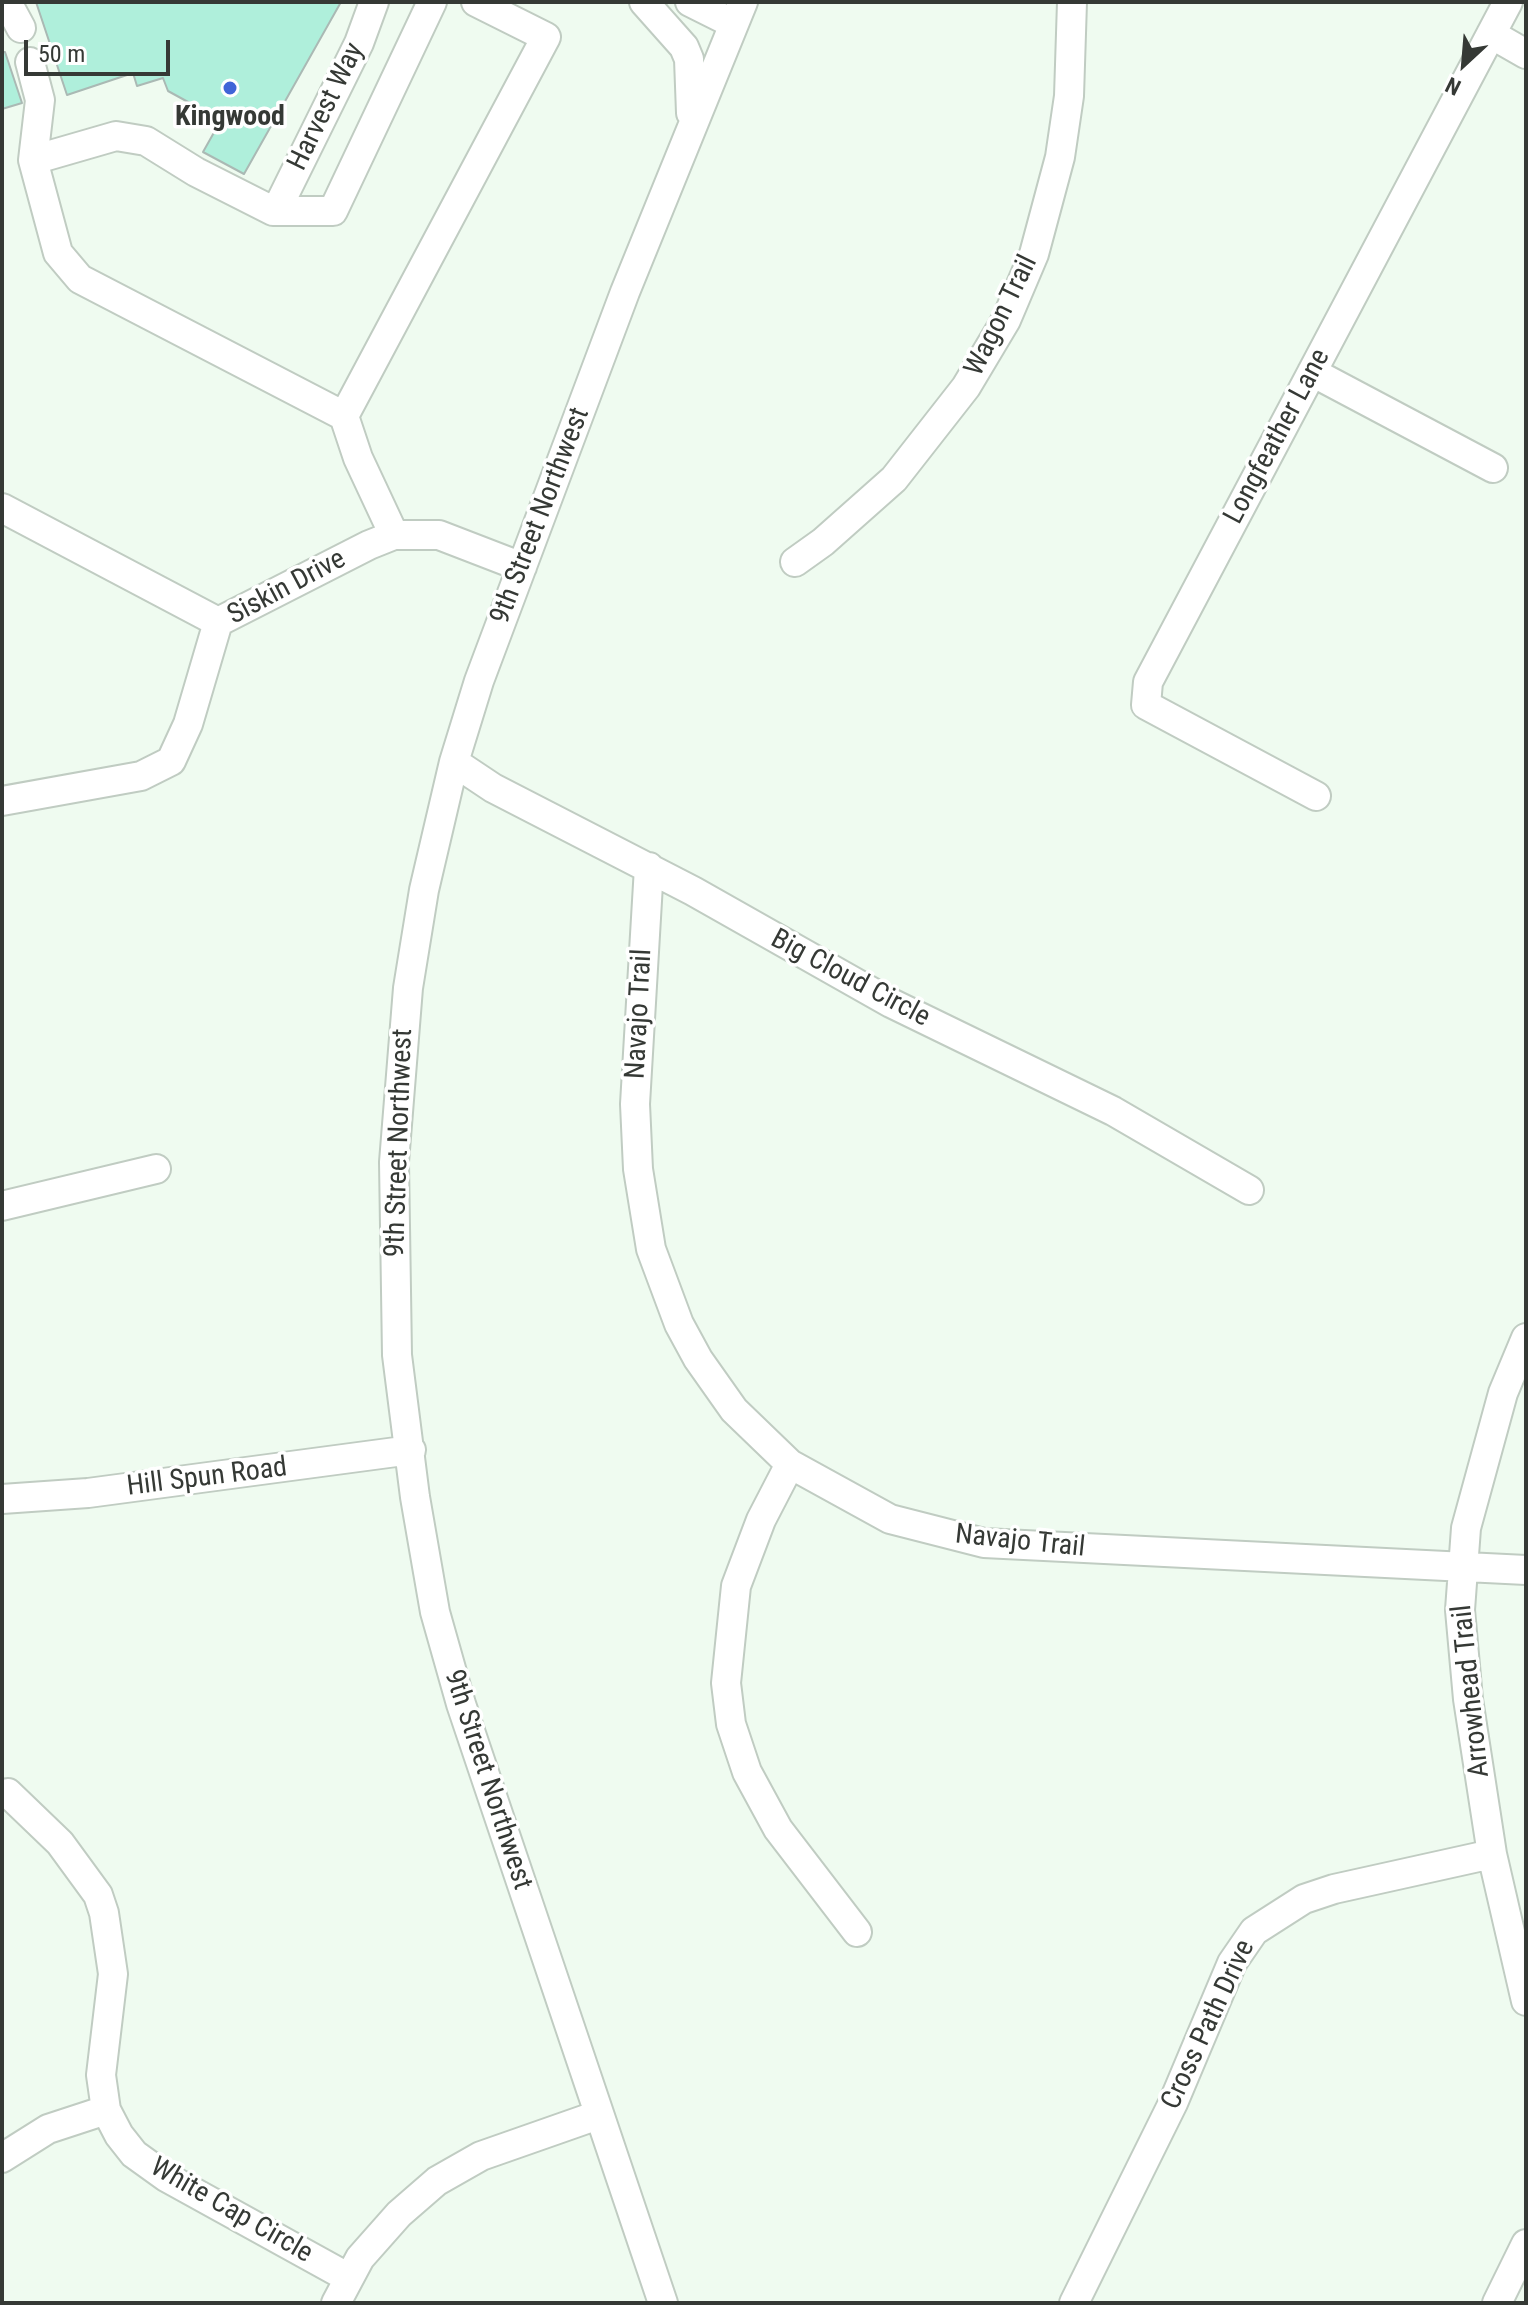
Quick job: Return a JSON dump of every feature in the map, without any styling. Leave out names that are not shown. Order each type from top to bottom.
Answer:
[{"type":"street","points":[[7,2],[21,28]]},
{"type":"street","name":"Harvest Way","points":[[276,211],[359,43],[374,2]]},
{"type":"street","points":[[33,160],[116,136],[146,141],[196,172],[276,211],[333,211],[432,2]]},
{"type":"street","points":[[344,416],[546,37],[476,2]]},
{"type":"street","points":[[644,2],[684,47],[689,59],[691,127]]},
{"type":"street","points":[[690,2],[739,13]]},
{"type":"street","name":"Wagon Trail","points":[[795,562],[823,542],[894,479],[966,387],[1006,320],[1034,254],[1057,172],[1069,96],[1072,2]]},
{"type":"street","name":"Longfeather Lane","points":[[1316,796],[1146,705],[1148,682],[1508,2]]},
{"type":"street","name":"9th Street Northwest","points":[[663,2303],[456,1689],[424,1556],[397,1355],[393,1207],[400,1054],[424,890],[454,762],[479,681],[522,567],[691,127],[739,13]]},
{"type":"street","points":[[1491,34],[1526,54]]},
{"type":"street","points":[[30,62],[40,100],[33,160],[58,253],[80,279],[344,416],[358,458],[394,535]]},
{"type":"street","points":[[1312,372],[1493,468]]},
{"type":"street","points":[[2,508],[218,622]]},
{"type":"street","name":"Siskin Drive","points":[[2,801],[141,776],[171,761],[188,724],[218,622],[394,535],[439,535],[522,567]]},
{"type":"street","name":"Big Cloud Circle","points":[[454,762],[493,788],[649,867],[891,1003],[1113,1111],[1249,1190]]},
{"type":"street","name":"Navajo Trail","points":[[649,867],[635,1104],[638,1169],[651,1249],[679,1324],[698,1359],[734,1410],[790,1464],[833,1491],[890,1519],[984,1543],[1526,1570]]},
{"type":"street","points":[[2,1206],[156,1169]]},
{"type":"street","name":"Arrowhead Trail","points":[[1526,1338],[1503,1393],[1466,1528],[1462,1650],[1492,1854],[1526,2001]]},
{"type":"street","name":"Hill Spun Road","points":[[2,1499],[178,1482],[411,1450]]},
{"type":"street","points":[[790,1464],[761,1520],[736,1586],[726,1683],[731,1724],[747,1772],[778,1829],[857,1932]]},
{"type":"street","name":"White Cap Circle","points":[[8,1793],[60,1843],[98,1895],[104,1913],[113,1956],[102,2044],[106,2110],[119,2135],[144,2162],[342,2291]]},
{"type":"street","name":"Cross Path Drive","points":[[1074,2303],[1173,2103],[1232,1963],[1254,1931],[1304,1899],[1492,1854]]},
{"type":"street","points":[[2,2158],[48,2129],[106,2110]]},
{"type":"street","points":[[342,2291],[360,2258],[399,2214],[458,2167],[507,2145],[598,2115]]},
{"type":"street","points":[[1497,2303],[1526,2244]]},
{"type":"building","name":"Kingwood","points":[[36,2],[341,2],[244,174],[203,152],[221,120],[168,91],[163,78],[137,86],[133,73],[67,95]]},
{"type":"building","points":[[2,52],[5,52],[22,103],[2,109]]},
{"type":"place","name":"Kingwood","points":[[230,88]]}]
